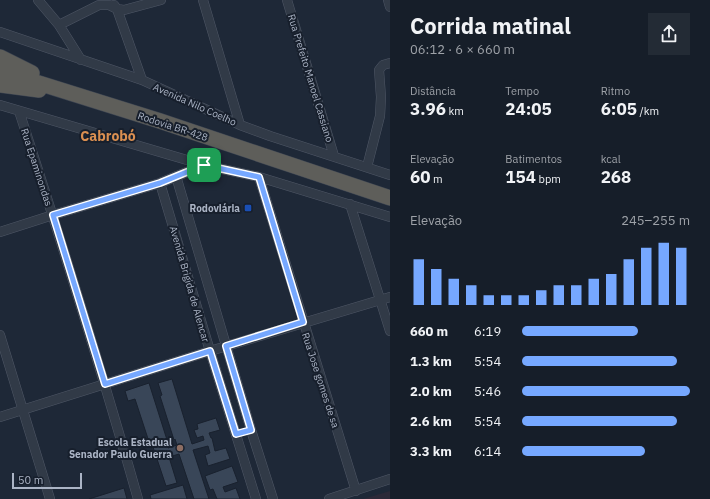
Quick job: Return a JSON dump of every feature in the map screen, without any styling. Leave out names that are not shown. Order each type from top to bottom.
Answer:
[{"type":"highway","points":[[0,57],[68,92]]},
{"type":"highway","name":"Rodovia BR-428","points":[[0,71],[160,121],[390,198]]},
{"type":"highway","points":[[0,85],[68,92]]},
{"type":"street","points":[[38,0],[59,25],[81,60]]},
{"type":"street","points":[[111,0],[117,9],[142,80]]},
{"type":"street","points":[[59,25],[100,5],[109,5],[117,9],[133,8],[161,0]]},
{"type":"street","points":[[204,0],[240,125]]},
{"type":"street","name":"Rua Prefeito Manoel Cassiano","points":[[287,0],[334,156]]},
{"type":"street","points":[[388,0],[390,7]]},
{"type":"street","name":"Avenida Nilo Coelho","points":[[0,32],[142,80],[240,125],[390,175]]},
{"type":"street","points":[[367,168],[380,116],[381,97],[379,70],[383,65],[390,62]]},
{"type":"street","points":[[0,105],[19,112],[204,165],[259,177],[390,217]]},
{"type":"street","name":"Rua Epaminondas","points":[[19,112],[53,215],[105,384],[138,499]]},
{"type":"street","points":[[0,232],[160,183],[204,165]]},
{"type":"street","name":"Avenida Brigida de Alencar","points":[[176,176],[251,430],[273,499]]},
{"type":"street","name":"Rua Jose gomes de sa","points":[[259,177],[356,491]]},
{"type":"street","name":"Avenida Brigida de Alencar","points":[[160,183],[256,499]]},
{"type":"street","points":[[350,204],[390,331]]},
{"type":"street","points":[[186,270],[202,264]]},
{"type":"street","points":[[0,417],[390,296]]},
{"type":"street","points":[[0,335],[50,499]]},
{"type":"street","points":[[236,434],[251,430]]},
{"type":"street","points":[[328,499],[390,479]]},
{"type":"shaded area","points":[[390,491],[390,499],[363,499]]},
{"type":"building","points":[[172,379],[192,444],[204,440],[203,436],[197,438],[194,430],[198,429],[197,424],[216,418],[220,430],[209,433],[212,438],[215,451],[226,448],[230,459],[208,466],[205,455],[210,453],[208,446],[193,450],[209,499],[194,499],[179,454],[169,457],[177,483],[166,486],[153,447],[151,448],[135,399],[128,401],[125,391],[149,383],[168,443],[166,443],[168,448],[177,445],[160,396],[162,395],[158,383]]},
{"type":"building","points":[[232,466],[238,482],[223,487],[225,492],[236,488],[240,499],[217,499],[213,489],[210,490],[205,476]]},
{"type":"building","points":[[183,485],[187,499],[151,499],[150,495]]},
{"type":"building","points":[[124,488],[127,499],[89,499]]},
{"type":"place","name":"Rodoviária","points":[[248,208]]},
{"type":"place","name":"Escola Estadual Senador Paulo Guerra","points":[[180,448]]},
{"type":"district","name":"Cabrobó","points":[[108,136]]},
{"type":"route","points":[[204,165],[259,177],[303,322],[226,346],[251,430],[236,434],[210,351],[105,384],[53,215],[160,183],[204,165]]}]
